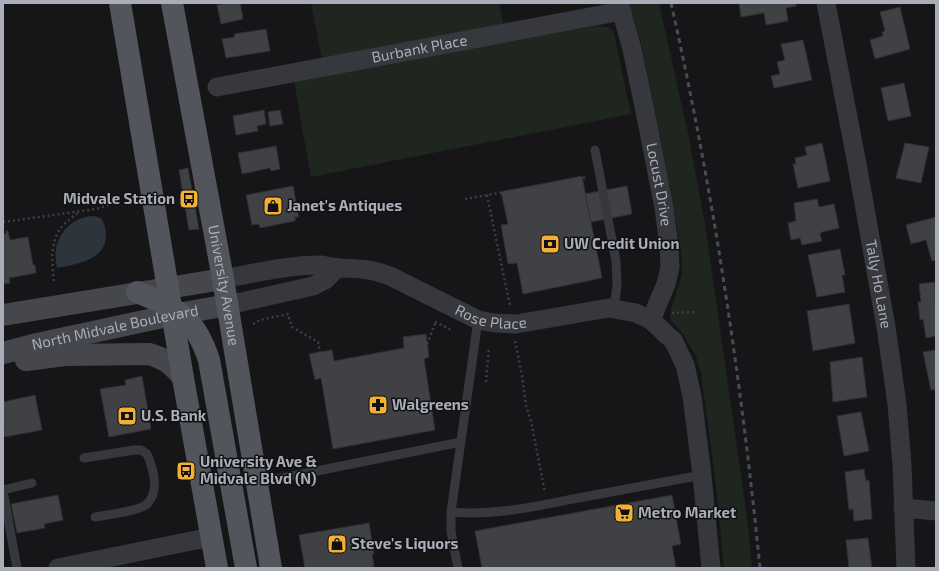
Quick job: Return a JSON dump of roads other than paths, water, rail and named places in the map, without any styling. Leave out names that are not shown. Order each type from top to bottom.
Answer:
[{"type":"main road","points":[[120,3],[173,306],[183,378],[217,568]]},
{"type":"main road","name":"University Avenue","points":[[170,9],[228,305],[270,568]]},
{"type":"main road","name":"North Midvale Boulevard","points":[[3,353],[173,306],[223,278]]},
{"type":"main road","name":"North Midvale Boulevard","points":[[3,315],[137,292],[173,306],[228,305]]},
{"type":"main road","points":[[173,306],[197,332],[204,344],[209,360],[246,568]]},
{"type":"main road","points":[[3,363],[65,355],[149,354],[169,362],[183,378]]},
{"type":"street","name":"Tally Ho Lane","points":[[826,3],[886,327],[897,404],[902,465],[906,568]]},
{"type":"street","name":"Burbank Place","points":[[217,87],[620,7]]},
{"type":"street","name":"Locust Drive","points":[[620,7],[632,49],[648,126],[664,208],[669,246],[670,267],[666,284],[651,320]]},
{"type":"street","name":"Rose Place","points":[[223,278],[265,271],[321,265],[337,268],[364,268],[383,273],[478,320],[513,324],[609,308],[636,313],[651,320]]},
{"type":"street","points":[[228,305],[313,286],[325,280],[337,268]]},
{"type":"street","points":[[651,320],[673,340],[686,365],[692,396],[702,475],[711,568]]},
{"type":"street","points":[[903,508],[936,511]]},
{"type":"street","points":[[58,568],[211,537]]},
{"type":"lane","points":[[595,150],[616,260],[617,285],[614,309]]},
{"type":"lane","points":[[458,568],[451,532],[451,512],[478,320]]},
{"type":"lane","points":[[257,483],[460,442]]},
{"type":"lane","points":[[84,458],[141,450],[147,454],[152,465],[154,482],[153,495],[146,505],[139,508],[95,517]]},
{"type":"lane","points":[[451,512],[470,514],[488,513],[547,504],[702,475]]},
{"type":"lane","points":[[18,568],[3,490],[32,483]]},
{"type":"railway","points":[[671,3],[713,213],[735,355],[760,568]]},
{"type":"place","name":"Midvale Station","points":[[189,199]]},
{"type":"place","name":"Janet's Antiques","points":[[273,206]]},
{"type":"place","name":"UW Credit Union","points":[[550,244]]},
{"type":"place","name":"Walgreens","points":[[378,405]]},
{"type":"place","name":"U.S. Bank","points":[[127,416]]},
{"type":"place","name":"University Ave & Midvale Blvd (N)","points":[[186,471]]},
{"type":"place","name":"Metro Market","points":[[624,513]]},
{"type":"place","name":"Steve's Liquors","points":[[337,544]]}]
